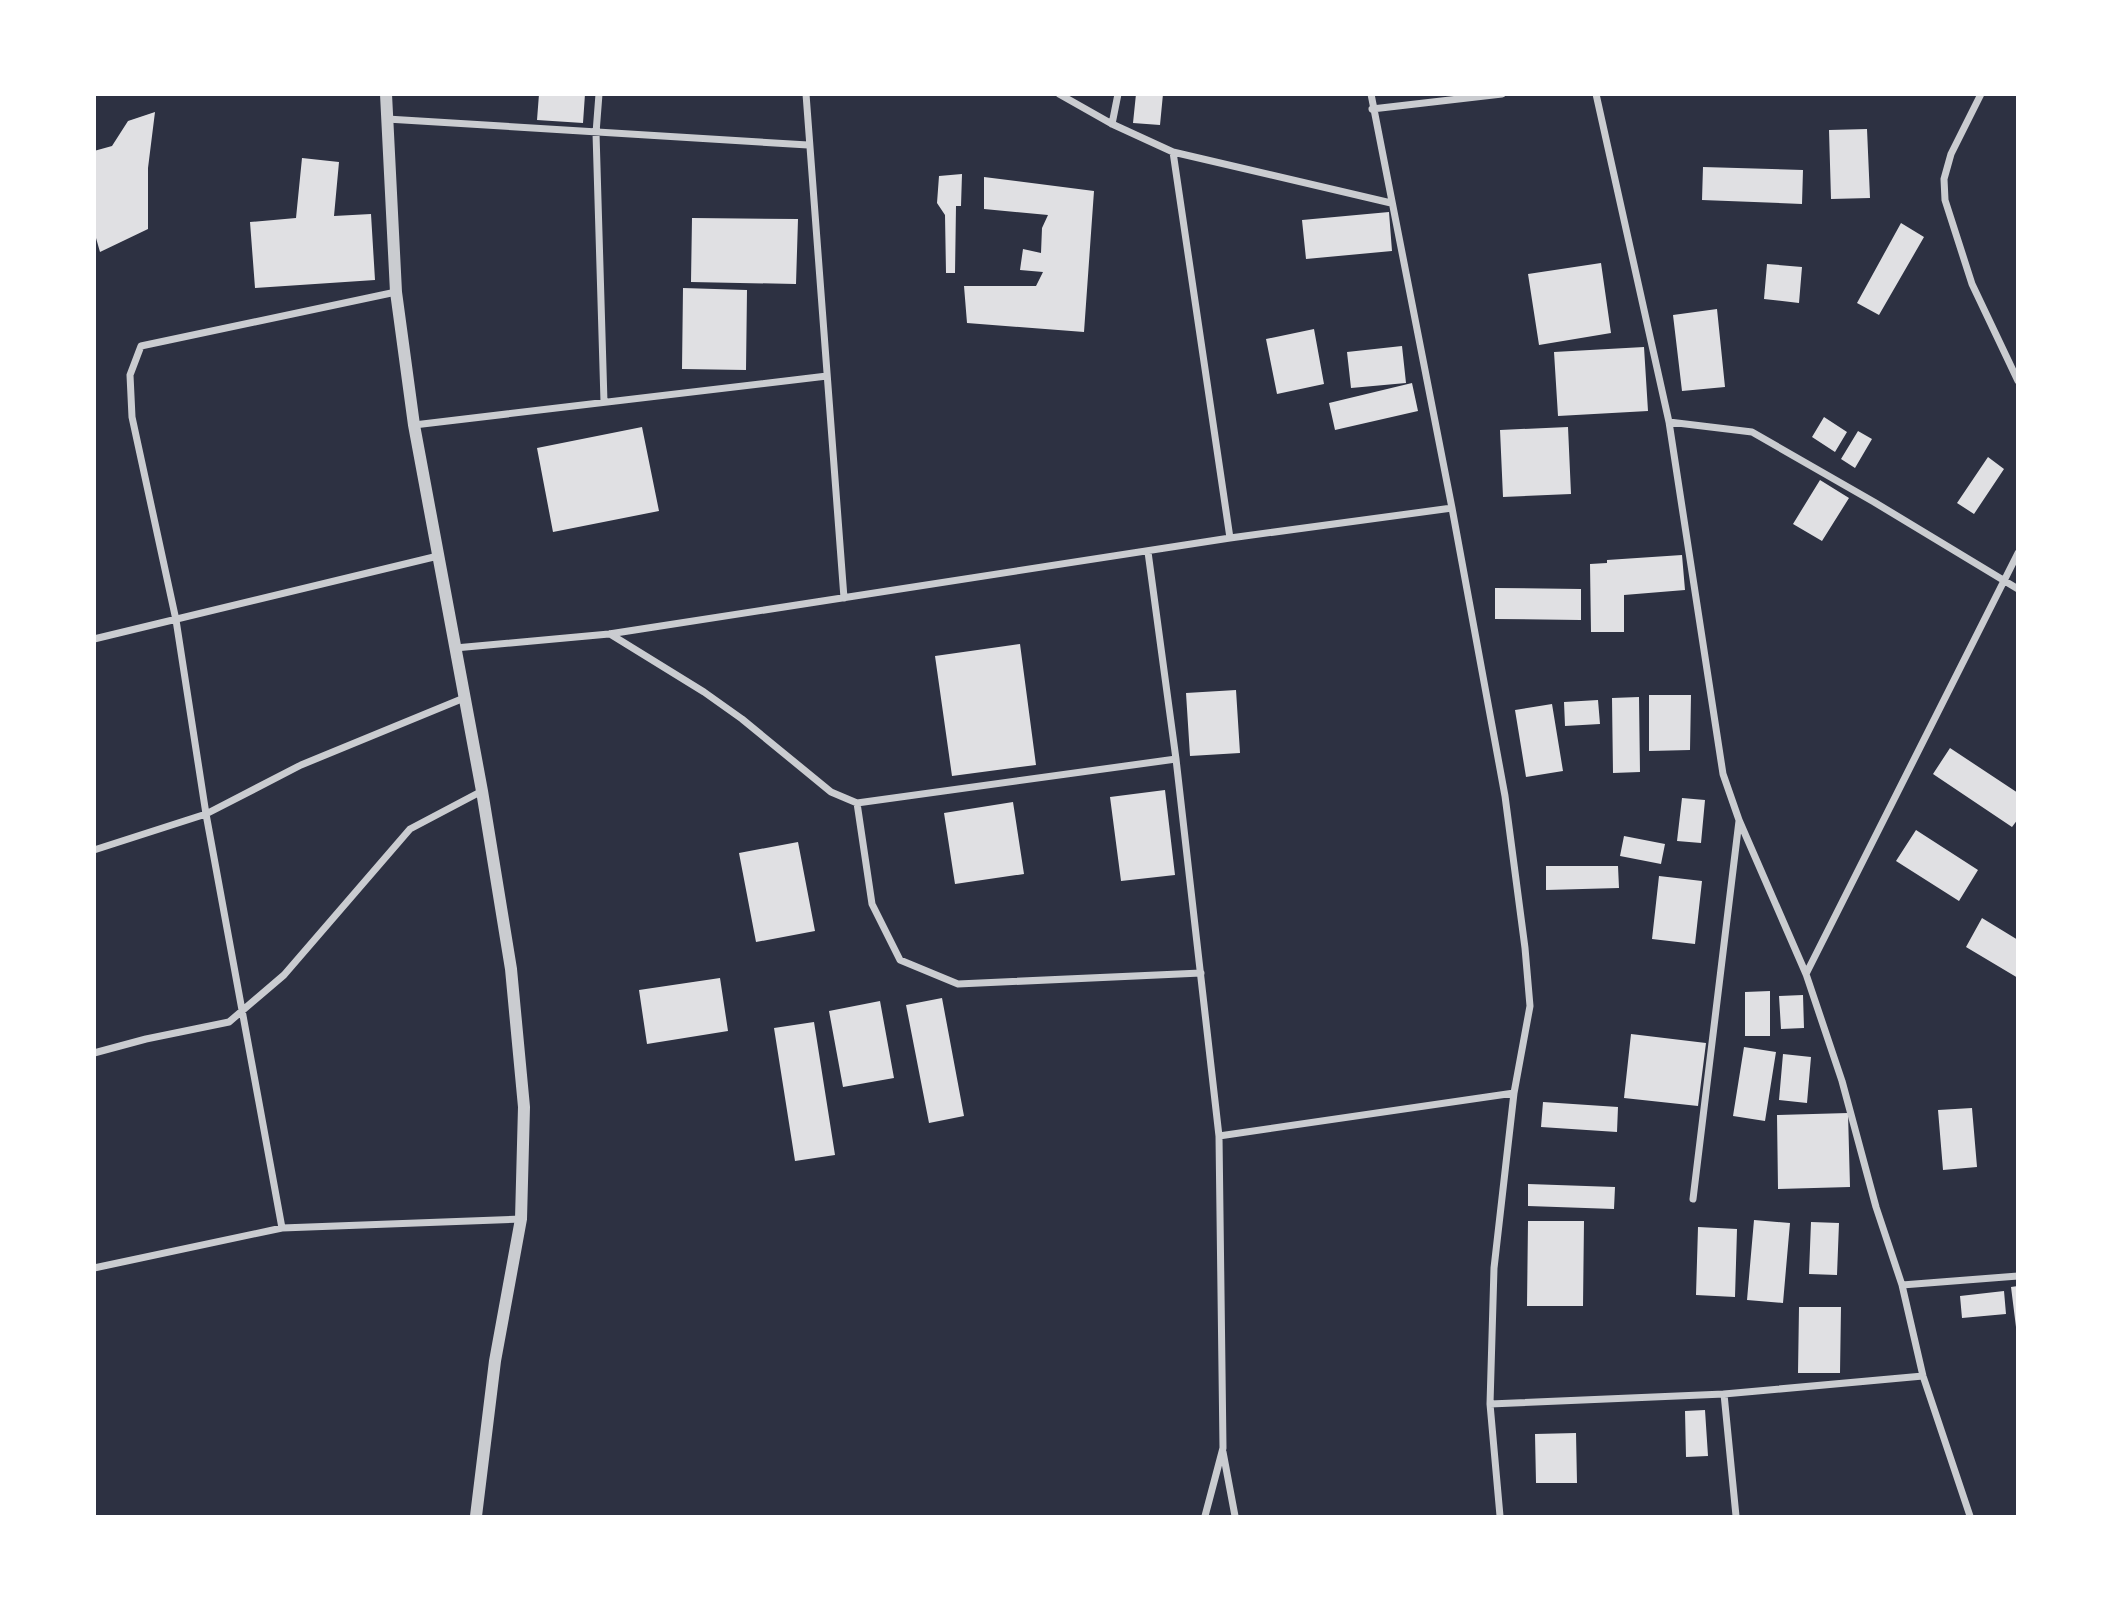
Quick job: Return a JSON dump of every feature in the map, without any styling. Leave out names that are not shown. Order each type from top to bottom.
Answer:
[{"type":"street","points":[[386,94],[396,292],[414,425],[511,969],[524,1107],[521,1219],[495,1361],[477,1517]]},
{"type":"street","points":[[599,94],[596,133],[604,402]]},
{"type":"street","points":[[806,94],[844,598]]},
{"type":"street","points":[[1059,94],[1112,124],[1173,152],[1391,203]]},
{"type":"street","points":[[1112,124],[1118,94]]},
{"type":"street","points":[[1371,94],[1452,508],[1504,796],[1525,948],[1530,1006],[1514,1093],[1494,1268],[1490,1404],[1500,1517]]},
{"type":"street","points":[[1372,109],[1502,94]]},
{"type":"street","points":[[1596,94],[1669,422],[1723,774],[1739,820],[1806,974],[1842,1081],[1876,1208],[1902,1285],[1923,1376],[1970,1517]]},
{"type":"street","points":[[1981,94],[1951,154],[1944,179],[1945,200],[1972,284],[2018,381]]},
{"type":"street","points":[[386,119],[808,145]]},
{"type":"street","points":[[1173,152],[1230,538]]},
{"type":"street","points":[[282,1228],[206,814],[176,621],[132,417],[130,375],[141,346],[396,292]]},
{"type":"street","points":[[414,425],[827,376]]},
{"type":"street","points":[[1669,422],[1752,432],[2018,589]]},
{"type":"street","points":[[455,648],[609,634],[1230,538],[1452,508]]},
{"type":"street","points":[[1148,552],[1176,759],[1219,1136],[1223,1448],[1235,1517]]},
{"type":"street","points":[[1806,974],[2018,553]]},
{"type":"street","points":[[94,639],[438,556]]},
{"type":"street","points":[[609,634],[704,692],[742,719],[831,792],[858,803],[1176,759]]},
{"type":"street","points":[[94,850],[206,814],[301,765],[464,698]]},
{"type":"street","points":[[94,1053],[229,1022],[284,975],[410,829],[481,791]]},
{"type":"street","points":[[858,803],[872,904],[900,960],[958,984],[1200,973]]},
{"type":"street","points":[[1693,1199],[1739,820]]},
{"type":"street","points":[[1219,1136],[1514,1093]]},
{"type":"street","points":[[94,1268],[282,1228],[521,1219]]},
{"type":"street","points":[[1902,1285],[2018,1276]]},
{"type":"street","points":[[1490,1404],[1724,1394],[1923,1376]]},
{"type":"street","points":[[1724,1394],[1736,1517]]},
{"type":"street","points":[[1205,1517],[1223,1448]]},
{"type":"building","points":[[539,94],[585,94],[583,123],[537,120]]},
{"type":"building","points":[[1136,94],[1163,94],[1160,125],[1133,123]]},
{"type":"building","points":[[155,112],[148,168],[148,229],[100,252],[94,231],[94,151],[112,146],[128,121]]},
{"type":"building","points":[[1867,129],[1870,198],[1831,199],[1829,130]]},
{"type":"building","points":[[302,158],[339,162],[334,216],[371,214],[375,280],[255,288],[250,222],[296,218]]},
{"type":"building","points":[[1703,167],[1803,170],[1802,204],[1702,200]]},
{"type":"building","points":[[962,174],[961,206],[956,206],[955,273],[946,273],[945,215],[937,203],[939,176]]},
{"type":"building","points":[[984,177],[1094,191],[1084,332],[967,323],[964,286],[1036,286],[1043,272],[1020,270],[1023,249],[1041,253],[1042,228],[1048,215],[984,209]]},
{"type":"building","points":[[1389,212],[1392,251],[1306,259],[1302,220]]},
{"type":"building","points":[[692,218],[798,219],[796,284],[691,282]]},
{"type":"building","points":[[1901,223],[1924,237],[1879,315],[1857,303]]},
{"type":"building","points":[[1601,263],[1611,333],[1539,345],[1528,274]]},
{"type":"building","points":[[1767,264],[1802,267],[1799,303],[1764,299]]},
{"type":"building","points":[[683,288],[747,290],[746,370],[682,369]]},
{"type":"building","points":[[1717,309],[1725,387],[1682,391],[1673,315]]},
{"type":"building","points":[[1314,329],[1324,384],[1277,394],[1266,339]]},
{"type":"building","points":[[1402,346],[1406,383],[1351,388],[1347,352]]},
{"type":"building","points":[[1644,347],[1648,411],[1558,416],[1554,352]]},
{"type":"building","points":[[1412,383],[1418,411],[1335,430],[1329,403]]},
{"type":"building","points":[[1824,417],[1847,432],[1835,452],[1812,437]]},
{"type":"building","points":[[642,427],[659,511],[553,532],[537,448]]},
{"type":"building","points":[[1568,427],[1571,494],[1503,497],[1500,430]]},
{"type":"building","points":[[1858,431],[1872,439],[1855,468],[1841,459]]},
{"type":"building","points":[[1988,457],[2004,469],[1974,514],[1957,503]]},
{"type":"building","points":[[1820,480],[1849,498],[1822,541],[1793,524]]},
{"type":"building","points":[[1682,555],[1685,590],[1624,595],[1624,632],[1591,632],[1590,564],[1607,563],[1607,560]]},
{"type":"building","points":[[1495,588],[1581,589],[1581,620],[1495,619]]},
{"type":"building","points":[[1020,644],[1036,765],[952,776],[935,656]]},
{"type":"building","points":[[1236,690],[1240,753],[1190,756],[1186,693]]},
{"type":"building","points":[[1649,695],[1691,695],[1690,750],[1649,751]]},
{"type":"building","points":[[1639,697],[1640,772],[1613,773],[1612,698]]},
{"type":"building","points":[[1598,700],[1600,724],[1565,726],[1564,702]]},
{"type":"building","points":[[1552,704],[1563,771],[1526,777],[1515,710]]},
{"type":"building","points":[[1950,748],[2018,793],[2018,819],[2012,827],[1933,774]]},
{"type":"building","points":[[1165,790],[1175,875],[1121,881],[1110,797]]},
{"type":"building","points":[[1682,798],[1705,800],[1701,843],[1677,841]]},
{"type":"building","points":[[1013,802],[1024,874],[955,884],[944,813]]},
{"type":"building","points":[[1916,830],[1978,870],[1959,901],[1896,861]]},
{"type":"building","points":[[1624,836],[1665,844],[1661,864],[1620,856]]},
{"type":"building","points":[[798,842],[815,931],[756,942],[739,853]]},
{"type":"building","points":[[1546,866],[1618,866],[1619,888],[1546,890]]},
{"type":"building","points":[[1659,876],[1702,881],[1695,944],[1652,939]]},
{"type":"building","points":[[1982,918],[2018,940],[2018,978],[1966,947]]},
{"type":"building","points":[[720,978],[728,1031],[647,1044],[639,990]]},
{"type":"building","points":[[1770,991],[1770,1036],[1745,1036],[1745,992]]},
{"type":"building","points":[[1803,995],[1804,1028],[1781,1029],[1779,996]]},
{"type":"building","points":[[942,998],[964,1116],[929,1123],[906,1005]]},
{"type":"building","points":[[880,1001],[894,1078],[843,1087],[829,1011]]},
{"type":"building","points":[[814,1022],[835,1155],[795,1161],[774,1028]]},
{"type":"building","points":[[1631,1034],[1706,1043],[1698,1106],[1624,1098]]},
{"type":"building","points":[[1744,1047],[1776,1052],[1765,1121],[1733,1116]]},
{"type":"building","points":[[1783,1054],[1811,1057],[1807,1103],[1779,1100]]},
{"type":"building","points":[[1543,1102],[1618,1107],[1617,1132],[1541,1127]]},
{"type":"building","points":[[1972,1108],[1977,1167],[1943,1170],[1938,1110]]},
{"type":"building","points":[[1848,1113],[1850,1187],[1778,1189],[1777,1115]]},
{"type":"building","points":[[1528,1184],[1615,1187],[1614,1209],[1528,1206]]},
{"type":"building","points":[[1754,1220],[1790,1223],[1783,1303],[1747,1300]]},
{"type":"building","points":[[1528,1221],[1584,1221],[1583,1306],[1527,1306]]},
{"type":"building","points":[[1811,1222],[1839,1223],[1837,1275],[1809,1274]]},
{"type":"building","points":[[1698,1227],[1737,1229],[1735,1297],[1696,1295]]},
{"type":"building","points":[[2018,1286],[2018,1327],[2016,1327],[2011,1287]]},
{"type":"building","points":[[2004,1291],[2006,1314],[1962,1318],[1960,1296]]},
{"type":"building","points":[[1799,1307],[1841,1307],[1840,1373],[1798,1373]]},
{"type":"building","points":[[1705,1410],[1708,1456],[1686,1457],[1685,1411]]},
{"type":"building","points":[[1576,1433],[1577,1483],[1536,1483],[1535,1434]]}]
